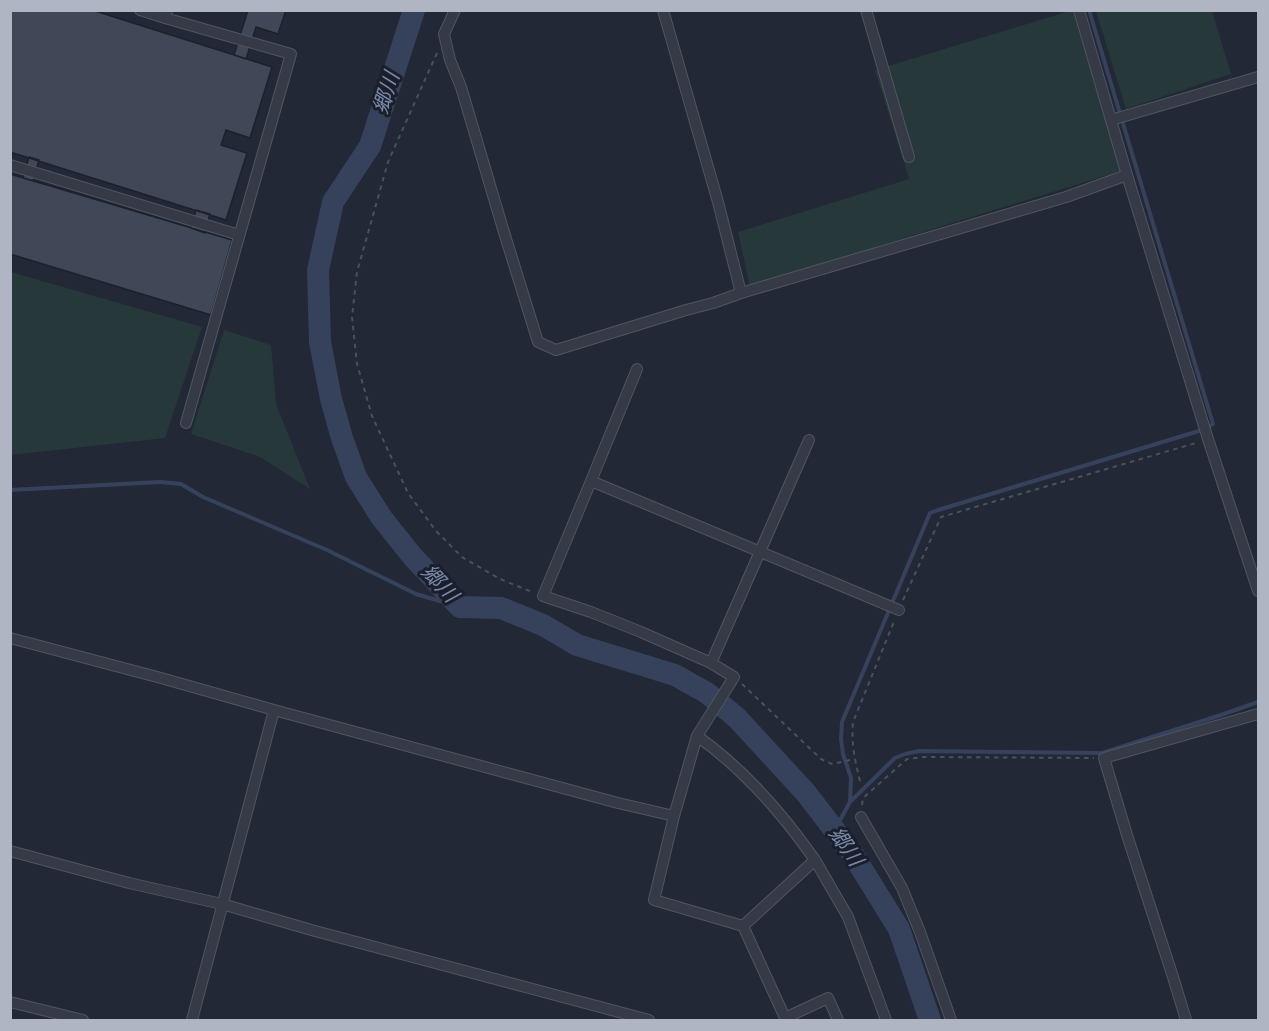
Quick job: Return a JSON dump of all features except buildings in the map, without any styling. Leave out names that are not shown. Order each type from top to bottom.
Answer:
[{"type":"street","points":[[140,10],[166,14],[291,54],[186,423]]},
{"type":"street","points":[[455,10],[444,34],[450,60],[461,87],[538,342],[556,350],[1066,197],[1127,175]]},
{"type":"street","points":[[663,10],[718,202],[741,293]]},
{"type":"street","points":[[866,10],[909,157]]},
{"type":"street","points":[[1079,10],[1208,439],[1258,591]]},
{"type":"street","points":[[1111,120],[1258,77]]},
{"type":"street","points":[[10,165],[239,236]]},
{"type":"street","points":[[637,369],[543,596],[641,632],[711,663],[734,677],[697,736],[674,816],[654,900],[743,926],[785,1019],[828,998],[838,1020]]},
{"type":"street","points":[[711,663],[809,440]]},
{"type":"street","points":[[591,481],[899,610]]},
{"type":"street","points":[[10,638],[607,800],[674,816]]},
{"type":"street","points":[[192,1020],[274,710]]},
{"type":"street","points":[[1186,1020],[1104,758],[1258,714]]},
{"type":"street","points":[[697,736],[722,753],[759,790],[798,835],[815,860],[848,917],[886,1020]]},
{"type":"street","points":[[861,817],[902,888],[951,1020]]},
{"type":"street","points":[[10,851],[129,883],[222,904],[649,1020]]},
{"type":"street","points":[[743,926],[815,860]]},
{"type":"street","points":[[10,1002],[83,1020]]},
{"type":"path","points":[[444,37],[388,162],[357,272],[352,317],[357,364],[372,416],[408,493],[436,531],[462,557],[500,579],[543,596]]},
{"type":"path","points":[[860,781],[852,739],[853,722],[899,610],[941,517],[1208,439]]},
{"type":"path","points":[[734,677],[821,759],[832,764],[855,759]]},
{"type":"path","points":[[861,817],[863,798],[907,759],[924,757],[1104,758]]},
{"type":"shaded area","points":[[1073,11],[1121,171],[750,287],[738,232],[909,179],[875,70]]},
{"type":"shaded area","points":[[1096,11],[1212,11],[1231,74],[1126,109]]},
{"type":"shaded area","points":[[11,272],[202,327],[165,438],[11,455]]},
{"type":"shaded area","points":[[224,330],[271,345],[276,404],[310,489],[260,457],[191,434]]},
{"type":"water","points":[[899,934],[935,1020],[922,1020]]},
{"type":"waterway","name":"郷川","points":[[414,10],[370,146],[333,202],[318,270],[320,342],[331,399],[356,477],[381,517],[413,557],[460,607],[501,608],[543,625],[577,645],[675,675],[707,693],[737,718],[806,793],[852,853],[899,929],[930,1020]]},
{"type":"waterway","points":[[850,802],[851,778],[843,754],[842,722],[930,513],[1199,431],[1213,424],[1089,10]]},
{"type":"waterway","points":[[10,490],[160,482],[181,484],[203,497],[327,550],[416,594],[460,607]]},
{"type":"waterway","points":[[834,831],[850,802],[895,758],[905,754],[919,751],[1102,753],[1258,702]]}]
